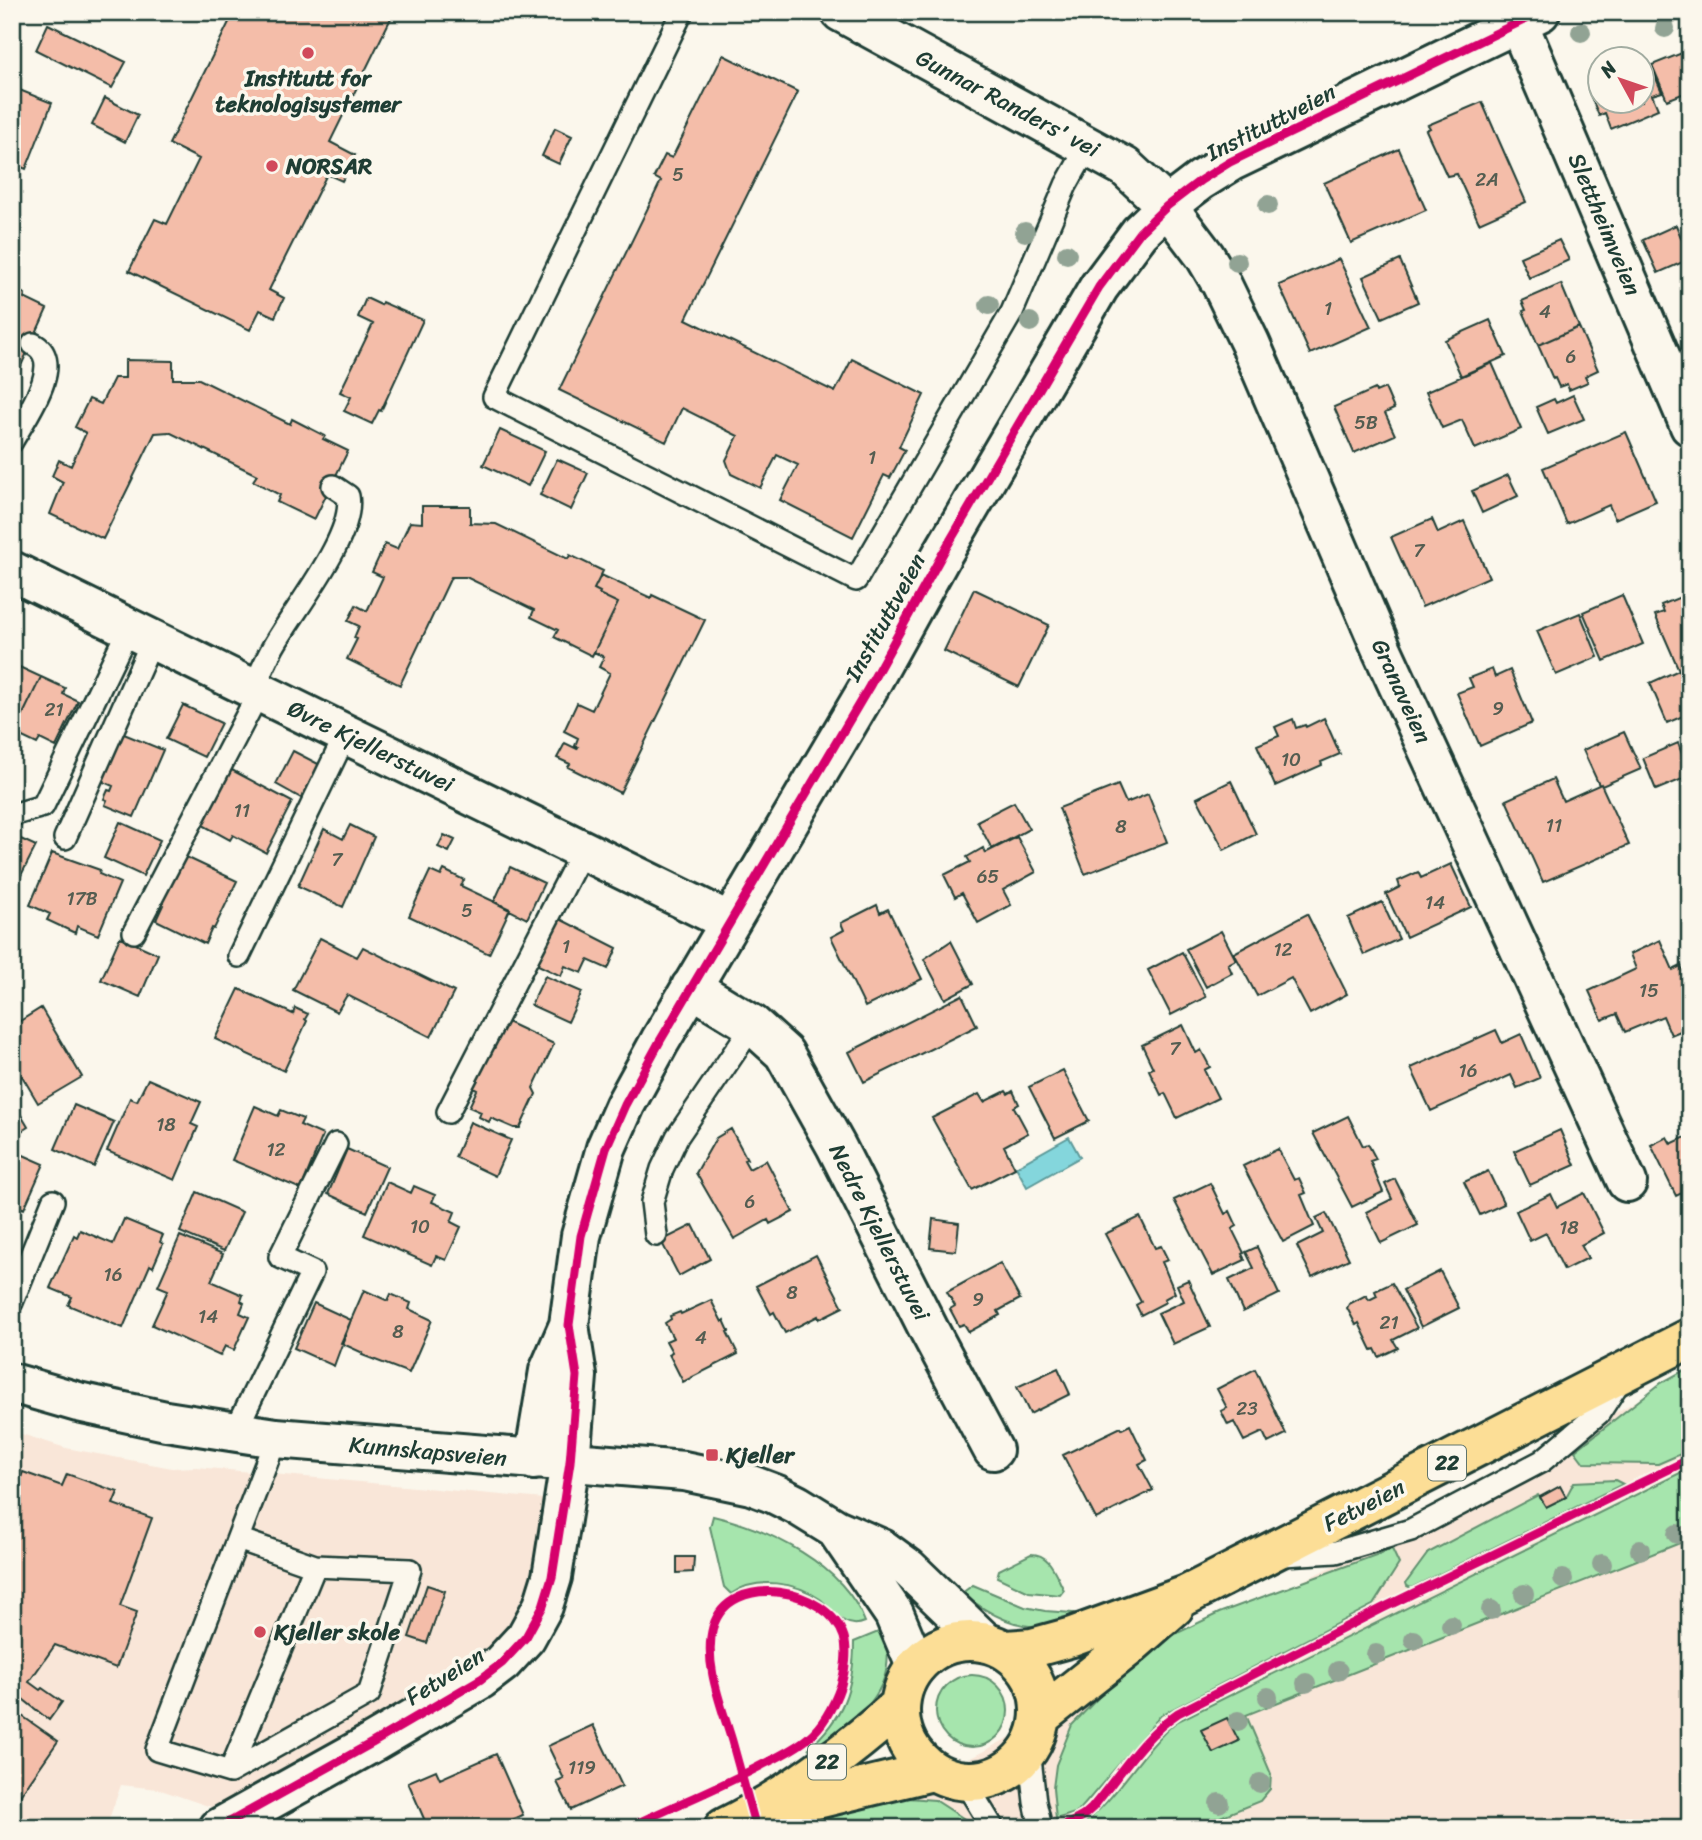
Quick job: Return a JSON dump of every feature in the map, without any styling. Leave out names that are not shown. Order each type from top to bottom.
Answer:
[{"type":"highway","name":"Fetveien","points":[[995,1646],[1032,1647],[1073,1637],[1187,1595],[1690,1338]]},
{"type":"highway","name":"Fetveien","points":[[1035,1733],[1187,1595]]},
{"type":"highway","name":"22","points":[[995,1646],[966,1641],[947,1644],[930,1653],[916,1666],[907,1678],[899,1706],[906,1743],[917,1759],[949,1776],[984,1781],[1017,1764],[1035,1733]]},
{"type":"highway","points":[[995,1646],[1021,1663],[1033,1679],[1039,1697],[1035,1733]]},
{"type":"highway","name":"22","points":[[738,1821],[854,1742],[899,1706]]},
{"type":"highway","name":"22","points":[[738,1821],[949,1776]]},
{"type":"street","name":"Gunnar Randers' vei","points":[[841,12],[1125,167],[1167,206]]},
{"type":"street","name":"Instituttveien","points":[[552,1461],[577,1376],[569,1325],[582,1236],[606,1148],[642,1072],[869,687],[943,553],[1081,316],[1113,266],[1140,232],[1167,206],[1201,180],[1260,146],[1529,18]]},
{"type":"street","name":"Slettheimveien","points":[[1529,18],[1690,426]]},
{"type":"street","name":"Granaveien","points":[[1167,206],[1205,256],[1250,343],[1383,652],[1627,1182]]},
{"type":"street","name":"Øvre Kjellerstuvei","points":[[12,571],[730,922]]},
{"type":"street","name":"Nedre Kjellerstuvei","points":[[691,987],[753,1025],[784,1053],[836,1146],[993,1450]]},
{"type":"street","name":"Kunnskapsveien","points":[[12,1383],[91,1405],[166,1421],[276,1438],[684,1471],[751,1485],[797,1505],[836,1529],[882,1549],[908,1568],[995,1646]]},
{"type":"street","name":"Fetveien","points":[[219,1828],[481,1679],[502,1663],[526,1637],[543,1606],[552,1577],[552,1461]]},
{"type":"street","name":"Kunnskapsveien","points":[[836,1529],[894,1614],[916,1666]]},
{"type":"lane","points":[[682,12],[494,397],[856,580],[1012,312],[1066,185],[1088,146]]},
{"type":"lane","points":[[12,440],[31,407],[47,370],[46,355],[33,344]]},
{"type":"lane","points":[[134,932],[256,690],[272,649],[333,550],[348,520],[348,496],[333,486]]},
{"type":"lane","points":[[12,815],[43,806],[141,634]]},
{"type":"lane","points":[[65,838],[141,634]]},
{"type":"lane","points":[[239,956],[346,734]]},
{"type":"lane","points":[[448,1112],[583,850]]},
{"type":"lane","points":[[656,1235],[652,1202],[667,1158],[677,1137],[753,1025]]},
{"type":"lane","points":[[235,1432],[312,1272],[280,1257],[336,1144]]},
{"type":"lane","points":[[12,1301],[53,1201]]},
{"type":"lane","points":[[238,1539],[315,1566],[410,1570],[369,1693],[230,1772],[157,1750],[276,1438]]},
{"type":"lane","points":[[230,1772],[315,1566]]},
{"type":"lane","points":[[1035,1733],[1035,1802],[1041,1828]]},
{"type":"lane","points":[[949,1776],[993,1828]]},
{"type":"shaded area","points":[[1690,1370],[1690,1828],[785,1828],[969,1759],[1275,1595],[1472,1495]]},
{"type":"shaded area","name":"Kjeller skole","points":[[12,1431],[66,1448],[172,1468],[196,1467],[544,1499],[537,1571],[526,1606],[500,1640],[474,1662],[233,1805],[211,1807],[158,1789],[121,1785],[109,1819],[114,1828],[12,1828]]},
{"type":"green space","points":[[1690,1367],[1690,1450],[1658,1464],[1584,1463],[1575,1451],[1661,1383]]},
{"type":"green space","points":[[1690,1468],[1690,1539],[1246,1715],[1271,1774],[1270,1789],[1260,1801],[1193,1828],[1077,1828],[1104,1804],[1176,1722]]},
{"type":"green space","points":[[1615,1480],[1623,1484],[1411,1588],[1407,1586],[1406,1583],[1428,1553],[1538,1495],[1546,1507],[1566,1497],[1574,1482]]},
{"type":"green space","points":[[713,1516],[757,1530],[802,1552],[840,1583],[865,1622],[847,1622],[820,1599],[788,1585],[764,1583],[741,1588],[731,1594],[724,1587],[710,1527]]},
{"type":"green space","points":[[1392,1549],[1399,1564],[1373,1605],[1161,1715],[1078,1812],[1056,1819],[1053,1788],[1056,1765],[1072,1725],[1120,1675],[1169,1637],[1219,1613]]},
{"type":"green space","points":[[1031,1554],[1043,1557],[1052,1566],[1064,1590],[1060,1595],[1029,1592],[997,1577],[999,1570]]},
{"type":"green space","points":[[973,1585],[1025,1607],[1087,1614],[1067,1622],[1042,1626],[1005,1620],[962,1593]]},
{"type":"green space","points":[[883,1630],[887,1651],[886,1670],[871,1703],[842,1729],[808,1749],[830,1726],[844,1702],[852,1674],[854,1642]]},
{"type":"green space","points":[[965,1675],[979,1675],[998,1685],[1008,1704],[1008,1718],[998,1737],[979,1747],[965,1747],[946,1737],[936,1718],[936,1704],[946,1685]]},
{"type":"green space","points":[[894,1797],[935,1800],[969,1822],[973,1828],[798,1828]]},
{"type":"water","points":[[1069,1137],[1080,1157],[1027,1187],[1016,1167]]},
{"type":"building","name":"NORSAR","points":[[234,12],[394,12],[330,142],[355,155],[342,181],[327,174],[269,290],[284,298],[275,317],[260,310],[250,330],[129,271],[155,219],[167,224],[199,159],[169,144]]},
{"type":"building","points":[[48,24],[126,62],[112,88],[36,50]]},
{"type":"building","points":[[1687,51],[1690,57],[1690,91],[1667,100],[1656,74],[1656,63]]},
{"type":"building","points":[[723,55],[798,92],[686,319],[835,392],[852,359],[924,395],[899,447],[905,450],[890,478],[884,475],[853,537],[780,500],[798,465],[777,455],[760,488],[731,474],[726,460],[738,436],[682,408],[666,442],[559,390],[661,181],[654,177],[665,155],[672,158]]},
{"type":"building","points":[[1656,78],[1662,92],[1656,94]]},
{"type":"building","points":[[12,87],[52,103],[26,169],[12,163]]},
{"type":"building","points":[[105,98],[138,115],[125,142],[92,125]]},
{"type":"building","points":[[1482,102],[1526,202],[1479,223],[1457,174],[1447,176],[1426,130],[1430,128],[1428,125]]},
{"type":"building","points":[[1606,116],[1642,116],[1611,129]]},
{"type":"building","points":[[555,128],[572,136],[559,164],[542,156]]},
{"type":"building","points":[[1399,149],[1426,210],[1351,243],[1324,183]]},
{"type":"building","points":[[1676,225],[1690,259],[1658,273],[1643,240]]},
{"type":"building","points":[[1559,240],[1569,260],[1529,278],[1520,257]]},
{"type":"building","points":[[1339,259],[1371,327],[1310,354],[1279,285]]},
{"type":"building","points":[[1400,260],[1418,302],[1382,318],[1363,277]]},
{"type":"building","points":[[1561,284],[1579,327],[1538,345],[1523,311],[1526,310],[1522,301]]},
{"type":"building","points":[[12,288],[25,294],[24,298],[47,309],[15,379],[12,377]]},
{"type":"building","points":[[366,298],[423,320],[381,411],[379,410],[372,424],[344,411],[351,397],[340,392],[373,324],[358,317]]},
{"type":"building","points":[[1490,320],[1506,356],[1461,376],[1445,340]]},
{"type":"building","points":[[1579,327],[1598,370],[1585,376],[1588,382],[1569,390],[1567,384],[1559,387],[1555,378],[1553,379],[1538,345]]},
{"type":"building","points":[[125,360],[173,361],[173,379],[199,379],[290,424],[292,419],[348,451],[314,520],[277,502],[280,495],[253,481],[257,475],[169,432],[155,433],[103,539],[50,514],[63,482],[52,476],[59,460],[71,466],[86,433],[75,427],[89,399],[101,404],[114,378],[125,378]]},
{"type":"building","points":[[1492,363],[1521,429],[1475,449],[1462,420],[1442,428],[1426,392]]},
{"type":"building","points":[[1385,388],[1394,409],[1385,413],[1395,435],[1354,453],[1334,407],[1375,389],[1376,392]]},
{"type":"building","points":[[1573,395],[1584,419],[1548,434],[1536,407],[1554,399],[1556,403]]},
{"type":"building","points":[[500,430],[545,451],[528,486],[483,465]]},
{"type":"building","points":[[1626,432],[1656,501],[1615,519],[1609,505],[1567,524],[1543,468]]},
{"type":"building","points":[[557,459],[588,473],[571,510],[540,495]]},
{"type":"building","points":[[1508,475],[1518,496],[1482,513],[1472,491]]},
{"type":"building","points":[[422,506],[470,506],[470,523],[496,524],[568,559],[570,555],[603,571],[594,589],[618,603],[592,656],[554,637],[558,630],[531,617],[534,610],[466,577],[451,577],[400,685],[347,659],[357,639],[354,638],[359,626],[348,621],[356,605],[367,611],[383,577],[372,572],[385,544],[397,549],[410,522],[422,523]]},
{"type":"building","points":[[1432,519],[1438,533],[1464,521],[1489,577],[1422,607],[1391,537]]},
{"type":"building","points":[[601,575],[705,620],[620,793],[568,767],[570,764],[557,758],[565,743],[577,749],[575,746],[578,738],[564,731],[577,703],[592,710],[610,673],[599,667],[604,657],[594,652],[618,603],[594,589]]},
{"type":"building","points":[[974,589],[1049,625],[1019,687],[944,651]]},
{"type":"building","points":[[1622,595],[1643,644],[1604,661],[1583,612]]},
{"type":"building","points":[[1683,596],[1686,602],[1690,601],[1690,713],[1667,723],[1650,683],[1679,670],[1655,615],[1664,612],[1661,605]]},
{"type":"building","points":[[1580,613],[1598,657],[1556,675],[1537,631]]},
{"type":"building","points":[[15,665],[41,677],[14,733],[12,670]]},
{"type":"building","points":[[1492,669],[1495,677],[1510,670],[1532,723],[1480,746],[1457,693],[1473,687],[1469,678]]},
{"type":"building","points":[[41,677],[65,688],[63,694],[78,701],[56,747],[40,739],[37,744],[14,733]]},
{"type":"building","points":[[183,705],[221,723],[204,757],[166,739]]},
{"type":"building","points":[[1324,718],[1340,754],[1275,786],[1257,745],[1279,736],[1275,727],[1293,719],[1296,728],[1306,727]]},
{"type":"building","points":[[119,732],[163,750],[134,817],[105,805],[107,800],[104,799],[113,786],[99,780]]},
{"type":"building","points":[[1624,732],[1641,769],[1599,785],[1583,750]]},
{"type":"building","points":[[1678,743],[1690,776],[1656,790],[1643,758]]},
{"type":"building","points":[[293,751],[326,768],[308,802],[276,784]]},
{"type":"building","points":[[228,768],[292,802],[266,853],[233,835],[230,840],[201,824]]},
{"type":"building","points":[[1553,779],[1563,801],[1601,784],[1629,845],[1543,882],[1506,800]]},
{"type":"building","points":[[1231,781],[1256,834],[1224,850],[1197,798]]},
{"type":"building","points":[[1118,785],[1126,803],[1148,794],[1167,842],[1085,874],[1059,808]]},
{"type":"building","points":[[1014,802],[1029,829],[992,849],[977,821]]},
{"type":"building","points":[[120,822],[160,840],[143,876],[104,858]]},
{"type":"building","points":[[350,825],[374,837],[343,907],[298,886],[324,829],[343,839]]},
{"type":"building","points":[[12,835],[36,846],[12,893]]},
{"type":"building","points":[[444,835],[455,840],[449,852],[438,847]]},
{"type":"building","points":[[1017,837],[1036,872],[1003,890],[1011,905],[978,923],[962,893],[955,897],[944,875],[970,862],[967,857],[983,848],[985,853]]},
{"type":"building","points":[[52,853],[100,870],[99,874],[120,883],[98,935],[77,926],[75,933],[47,920],[50,914],[30,905]]},
{"type":"building","points":[[184,856],[237,881],[205,944],[156,920]]},
{"type":"building","points":[[1451,864],[1471,907],[1406,937],[1386,894],[1400,887],[1398,881],[1418,872],[1421,878]]},
{"type":"building","points":[[510,867],[544,883],[527,919],[494,902]]},
{"type":"building","points":[[444,870],[464,880],[461,886],[510,909],[489,954],[409,916],[430,871],[441,876]]},
{"type":"building","points":[[1382,902],[1399,939],[1364,955],[1348,918]]},
{"type":"building","points":[[877,905],[880,913],[888,909],[922,979],[865,1007],[831,937],[844,930],[841,923]]},
{"type":"building","points":[[1307,914],[1347,994],[1310,1014],[1291,978],[1257,996],[1234,953]]},
{"type":"building","points":[[558,918],[617,948],[608,969],[588,960],[582,973],[565,966],[561,976],[536,964]]},
{"type":"building","points":[[1221,931],[1236,960],[1228,964],[1232,973],[1206,987],[1186,949]]},
{"type":"building","points":[[120,937],[158,954],[140,997],[101,980]]},
{"type":"building","points":[[320,938],[357,957],[363,947],[454,992],[431,1037],[347,995],[337,1012],[293,990]]},
{"type":"building","points":[[1660,940],[1673,970],[1681,966],[1690,986],[1690,1027],[1671,1035],[1663,1016],[1625,1032],[1617,1014],[1602,1020],[1589,991],[1636,969],[1630,954]]},
{"type":"building","points":[[951,941],[973,984],[945,999],[924,959]]},
{"type":"building","points":[[1182,952],[1206,997],[1171,1015],[1148,970]]},
{"type":"building","points":[[545,976],[582,992],[568,1022],[531,1005]]},
{"type":"building","points":[[239,989],[293,1014],[295,1008],[308,1014],[284,1071],[215,1039]]},
{"type":"building","points":[[962,995],[977,1026],[864,1082],[849,1052]]},
{"type":"building","points":[[41,1008],[82,1077],[38,1103],[22,1076],[14,1080],[12,1076],[12,1026]]},
{"type":"building","points":[[505,1021],[554,1044],[533,1088],[536,1094],[520,1128],[491,1118],[489,1122],[479,1117],[481,1112],[469,1107],[477,1090],[473,1088]]},
{"type":"building","points":[[1183,1025],[1196,1053],[1201,1050],[1210,1067],[1204,1070],[1218,1098],[1177,1118],[1165,1093],[1161,1095],[1149,1070],[1153,1068],[1142,1045]]},
{"type":"building","points":[[1496,1030],[1502,1043],[1521,1034],[1540,1078],[1517,1088],[1511,1075],[1431,1111],[1411,1068]]},
{"type":"building","points":[[1063,1070],[1089,1121],[1055,1138],[1029,1087]]},
{"type":"building","points":[[148,1079],[201,1102],[191,1124],[198,1127],[175,1180],[107,1151],[130,1098],[137,1101]]},
{"type":"building","points":[[1006,1091],[1008,1094],[1013,1091],[1019,1104],[1014,1107],[1028,1133],[1004,1146],[1015,1168],[972,1190],[932,1118],[979,1094],[984,1102]]},
{"type":"building","points":[[12,1100],[28,1127],[12,1137]]},
{"type":"building","points":[[74,1105],[114,1122],[94,1167],[55,1149]]},
{"type":"building","points":[[255,1106],[278,1116],[281,1110],[303,1119],[300,1125],[323,1135],[301,1189],[232,1160]]},
{"type":"building","points":[[1348,1116],[1363,1146],[1368,1144],[1376,1159],[1370,1161],[1383,1192],[1352,1207],[1313,1133]]},
{"type":"building","points":[[470,1122],[511,1140],[495,1176],[455,1157]]},
{"type":"building","points":[[731,1129],[747,1159],[744,1160],[749,1169],[766,1160],[793,1212],[770,1224],[768,1220],[734,1239],[696,1173],[716,1138]]},
{"type":"building","points":[[1560,1130],[1575,1165],[1530,1185],[1514,1151]]},
{"type":"building","points":[[1690,1135],[1690,1194],[1688,1190],[1676,1196],[1651,1145],[1667,1137],[1671,1144]]},
{"type":"building","points":[[347,1149],[387,1167],[367,1212],[328,1194]]},
{"type":"building","points":[[1278,1149],[1294,1180],[1299,1178],[1306,1193],[1301,1195],[1314,1226],[1283,1242],[1243,1166]]},
{"type":"building","points":[[12,1150],[44,1164],[24,1209],[12,1203]]},
{"type":"building","points":[[1488,1171],[1504,1204],[1480,1215],[1464,1182]]},
{"type":"building","points":[[1395,1179],[1418,1225],[1381,1243],[1366,1212],[1392,1199],[1385,1184]]},
{"type":"building","points":[[387,1182],[411,1193],[414,1186],[435,1195],[432,1202],[455,1212],[451,1222],[461,1227],[446,1260],[436,1256],[432,1265],[364,1235]]},
{"type":"building","points":[[1210,1183],[1225,1214],[1230,1211],[1237,1226],[1232,1229],[1245,1260],[1213,1275],[1174,1200]]},
{"type":"building","points":[[197,1192],[242,1212],[224,1251],[180,1232]]},
{"type":"building","points":[[1584,1193],[1604,1233],[1581,1245],[1588,1258],[1564,1270],[1546,1233],[1530,1241],[1516,1211],[1551,1194],[1557,1207]]},
{"type":"building","points":[[1326,1213],[1349,1259],[1312,1277],[1297,1246],[1323,1233],[1316,1218]]},
{"type":"building","points":[[1140,1217],[1155,1248],[1161,1246],[1168,1260],[1162,1262],[1175,1293],[1164,1299],[1166,1302],[1141,1315],[1136,1305],[1141,1302],[1105,1234]]},
{"type":"building","points":[[124,1219],[163,1235],[160,1242],[163,1244],[153,1267],[150,1265],[123,1328],[68,1305],[72,1297],[50,1288],[74,1235],[77,1237],[80,1230],[113,1244]]},
{"type":"building","points":[[933,1219],[959,1223],[956,1251],[930,1248]]},
{"type":"building","points":[[693,1225],[710,1259],[679,1276],[661,1241]]},
{"type":"building","points":[[180,1236],[223,1254],[211,1281],[243,1295],[241,1301],[244,1303],[240,1313],[249,1317],[234,1350],[225,1346],[220,1356],[152,1325],[168,1290],[158,1286]]},
{"type":"building","points":[[1257,1247],[1279,1294],[1243,1312],[1229,1280],[1254,1268],[1246,1252]]},
{"type":"building","points":[[816,1255],[843,1307],[785,1333],[756,1286]]},
{"type":"building","points":[[1000,1263],[1020,1299],[998,1311],[1000,1315],[969,1332],[964,1324],[959,1326],[950,1309],[955,1306],[947,1292]]},
{"type":"building","points":[[1440,1271],[1459,1308],[1421,1327],[1403,1290]]},
{"type":"building","points":[[1188,1280],[1210,1327],[1173,1344],[1158,1313],[1184,1301],[1177,1285]]},
{"type":"building","points":[[1392,1283],[1417,1328],[1393,1340],[1398,1348],[1379,1357],[1347,1308],[1349,1304],[1366,1295],[1369,1300],[1377,1296],[1375,1291]]},
{"type":"building","points":[[364,1290],[388,1301],[391,1294],[411,1303],[409,1309],[432,1320],[409,1373],[362,1355],[363,1353],[341,1343]]},
{"type":"building","points":[[711,1300],[722,1322],[724,1320],[738,1354],[683,1382],[669,1354],[672,1352],[666,1341],[673,1338],[665,1323],[671,1319],[670,1316],[680,1312],[681,1314]]},
{"type":"building","points":[[314,1303],[351,1320],[334,1366],[294,1348]]},
{"type":"building","points":[[1058,1368],[1070,1394],[1030,1414],[1017,1387]]},
{"type":"building","points":[[1255,1369],[1286,1434],[1268,1443],[1263,1432],[1244,1441],[1234,1422],[1228,1425],[1221,1411],[1227,1408],[1217,1389]]},
{"type":"building","points":[[1130,1425],[1147,1460],[1139,1464],[1153,1490],[1096,1519],[1063,1455]]},
{"type":"building","points":[[23,1472],[62,1486],[67,1474],[118,1492],[113,1504],[152,1518],[120,1606],[137,1612],[116,1668],[55,1645],[29,1682],[62,1702],[49,1720],[19,1696],[12,1706],[12,1501]]},
{"type":"building","points":[[1560,1486],[1566,1497],[1546,1507],[1540,1497]]},
{"type":"building","points":[[677,1557],[694,1557],[693,1572],[677,1573]]},
{"type":"building","points":[[427,1585],[445,1591],[427,1643],[409,1637]]},
{"type":"building","points":[[12,1709],[58,1741],[12,1807]]},
{"type":"building","points":[[1227,1718],[1239,1741],[1213,1753],[1201,1730]]},
{"type":"building","points":[[593,1725],[622,1786],[571,1810],[557,1782],[564,1779],[548,1746]]},
{"type":"building","points":[[496,1754],[523,1815],[494,1828],[428,1828],[408,1782],[436,1770],[440,1779]]},
{"type":"cycle path","points":[[219,1828],[481,1679],[502,1663],[526,1637],[543,1606],[552,1577],[570,1462],[577,1376],[569,1325],[581,1236],[606,1148],[625,1105],[660,1041],[869,687],[943,553],[1099,287],[1140,232],[1167,206],[1201,180],[1230,162],[1540,12]]},
{"type":"cycle path","points":[[1061,1828],[1092,1808],[1142,1745],[1178,1713],[1383,1608],[1690,1459]]},
{"type":"cycle path","points":[[628,1828],[729,1781],[746,1773],[786,1753],[814,1733],[824,1720],[835,1700],[845,1668],[844,1637],[834,1620],[819,1607],[800,1597],[779,1592],[758,1592],[738,1598],[723,1609],[713,1627],[711,1641],[710,1655],[715,1685],[732,1741],[741,1774],[744,1784],[756,1828]]},
{"type":"place","name":"Institutt for teknologisystemer","points":[[308,53]]},
{"type":"place","name":"NORSAR","points":[[272,166]]},
{"type":"place","name":"Kjeller","points":[[712,1455]]},
{"type":"place","name":"Kjeller skole","points":[[260,1632]]}]
